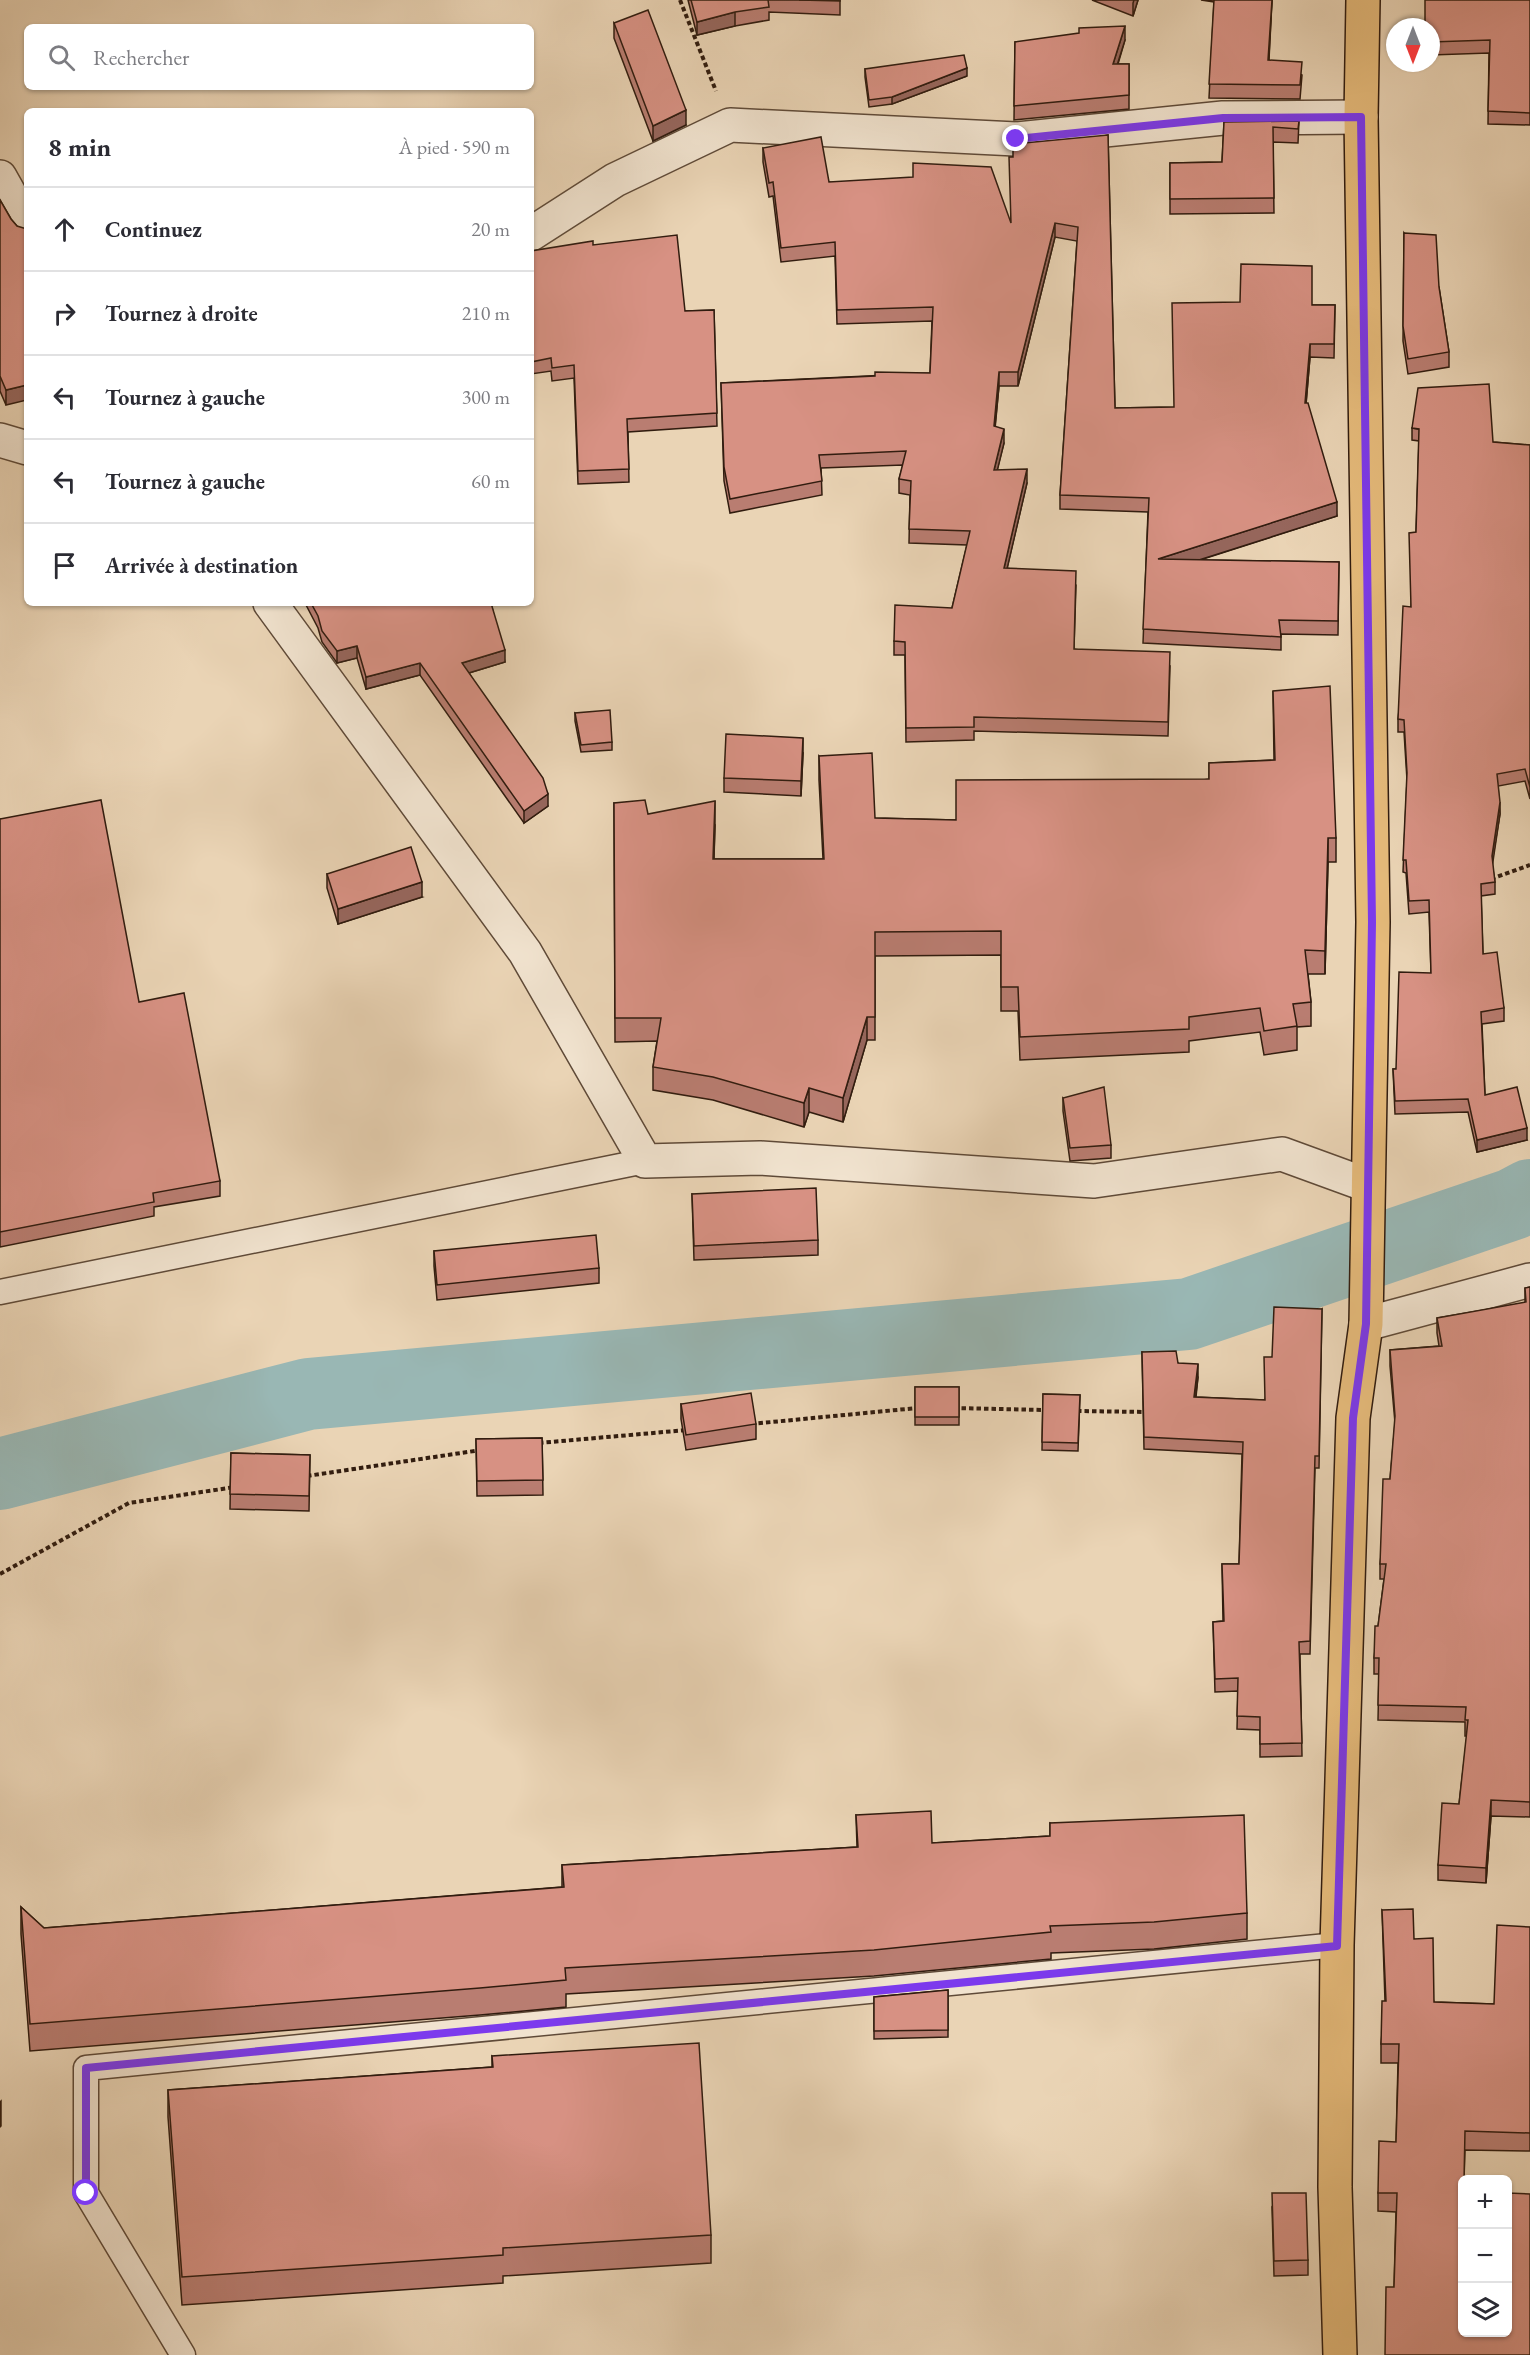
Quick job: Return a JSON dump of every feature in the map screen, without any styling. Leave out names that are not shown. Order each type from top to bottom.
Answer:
[{"type":"main road","points":[[1341,2355],[1335,2187],[1337,1946],[1353,1418],[1366,1324],[1372,922],[1361,117],[1363,0]]},
{"type":"street","points":[[534,232],[615,180],[730,125],[1016,139],[1223,118],[1361,117]]},
{"type":"street","points":[[0,177],[24,220]]},
{"type":"street","points":[[0,440],[24,447]]},
{"type":"street","points":[[272,606],[525,952],[645,1161],[760,1158],[1094,1181],[1282,1154],[1367,1185]]},
{"type":"street","points":[[1366,1324],[1530,1280]]},
{"type":"lane","points":[[0,1292],[645,1161]]},
{"type":"lane","points":[[183,2355],[86,2193],[86,2068],[1337,1946]]},
{"type":"path","points":[[680,0],[730,125]]},
{"type":"path","points":[[1485,881],[1530,865]]},
{"type":"path","points":[[741,1425],[918,1408]]},
{"type":"path","points":[[953,1408],[1047,1410]]},
{"type":"path","points":[[1071,1410],[1153,1413]]},
{"type":"path","points":[[529,1444],[694,1429]]},
{"type":"path","points":[[305,1476],[482,1449]]},
{"type":"path","points":[[0,1574],[129,1503],[247,1485]]},
{"type":"building","points":[[691,0],[768,0],[769,7],[735,12],[697,22]]},
{"type":"building","points":[[1214,0],[1272,0],[1268,60],[1302,62],[1300,85],[1209,84]]},
{"type":"building","points":[[1425,0],[1530,0],[1530,113],[1488,111],[1490,40],[1440,42],[1440,18],[1425,18]]},
{"type":"building","points":[[648,10],[686,110],[653,126],[614,23]]},
{"type":"building","points":[[1125,26],[1113,64],[1129,64],[1129,95],[1014,106],[1015,42],[1079,33],[1079,28]]},
{"type":"building","points":[[964,55],[967,68],[892,97],[869,100],[865,69]]},
{"type":"building","points":[[1299,121],[1298,129],[1273,127],[1274,198],[1170,199],[1170,163],[1222,162],[1224,122]]},
{"type":"building","points":[[1108,135],[1115,408],[1174,407],[1172,303],[1240,302],[1241,264],[1312,266],[1312,305],[1335,305],[1334,344],[1310,344],[1305,403],[1308,403],[1337,502],[1158,559],[1339,562],[1338,621],[1279,620],[1281,637],[1143,629],[1149,498],[1060,495],[1078,227],[1055,223],[1018,372],[999,372],[994,426],[1004,429],[994,470],[1027,469],[1004,568],[1076,571],[1074,649],[1170,652],[1168,722],[974,717],[974,727],[906,728],[905,642],[894,641],[895,605],[952,608],[970,531],[909,529],[911,481],[899,479],[906,451],[819,455],[822,481],[730,499],[724,467],[721,383],[875,376],[875,372],[930,373],[933,307],[837,310],[835,242],[781,248],[773,182],[769,183],[763,148],[821,137],[829,182],[913,177],[913,163],[991,167],[1011,223],[1009,157],[1013,157],[1013,144]]},
{"type":"building","points":[[0,200],[11,219],[17,226],[24,228],[24,386],[6,390],[0,376]]},
{"type":"building","points":[[1404,233],[1436,235],[1439,287],[1449,352],[1408,359],[1403,326]]},
{"type":"building","points":[[677,235],[685,311],[714,310],[717,413],[627,419],[629,469],[578,471],[574,365],[552,368],[551,358],[534,361],[534,251],[593,241],[593,245]]},
{"type":"building","points":[[1489,384],[1493,442],[1530,445],[1530,787],[1525,769],[1497,774],[1500,802],[1492,856],[1495,882],[1481,884],[1483,954],[1497,952],[1504,1008],[1481,1012],[1485,1095],[1517,1087],[1527,1128],[1477,1140],[1468,1099],[1395,1101],[1393,1069],[1396,1069],[1399,972],[1431,973],[1429,900],[1409,901],[1406,860],[1403,860],[1407,773],[1404,720],[1398,719],[1403,606],[1411,607],[1409,533],[1416,532],[1419,429],[1412,428],[1418,388]]},
{"type":"building","points":[[313,606],[492,606],[505,650],[462,663],[543,778],[548,794],[524,811],[420,663],[366,677],[357,646],[337,651],[322,631]]},
{"type":"building","points":[[1330,686],[1336,838],[1328,838],[1325,951],[1305,950],[1311,1002],[1293,1004],[1297,1026],[1264,1031],[1260,1008],[1189,1017],[1189,1029],[1020,1037],[1018,987],[1001,987],[1001,931],[875,932],[875,1017],[867,1017],[843,1098],[809,1088],[804,1103],[713,1077],[653,1067],[661,1018],[615,1018],[614,803],[645,800],[648,814],[715,801],[713,859],[824,859],[819,756],[872,753],[875,818],[956,820],[956,780],[1209,779],[1209,763],[1275,760],[1273,691]]},
{"type":"building","points":[[610,710],[612,742],[581,745],[575,713]]},
{"type":"building","points":[[726,734],[803,738],[801,781],[724,778]]},
{"type":"building","points":[[101,800],[139,1002],[184,993],[220,1181],[153,1193],[154,1202],[0,1232],[0,819]]},
{"type":"building","points":[[411,847],[422,882],[338,909],[327,874]]},
{"type":"building","points":[[1104,1087],[1111,1145],[1070,1148],[1063,1098]]},
{"type":"building","points":[[816,1188],[818,1240],[694,1246],[692,1194]]},
{"type":"building","points":[[596,1235],[599,1268],[437,1285],[434,1251]]},
{"type":"building","points":[[1530,1287],[1530,1802],[1491,1800],[1486,1868],[1438,1865],[1442,1803],[1459,1804],[1468,1720],[1465,1720],[1466,1707],[1378,1705],[1379,1658],[1374,1658],[1375,1626],[1378,1626],[1386,1564],[1380,1564],[1383,1479],[1390,1479],[1395,1416],[1390,1350],[1442,1346],[1437,1318],[1526,1302],[1525,1288]]},
{"type":"building","points":[[1274,1307],[1322,1309],[1319,1456],[1315,1456],[1310,1641],[1299,1642],[1302,1743],[1260,1744],[1260,1717],[1237,1716],[1238,1678],[1215,1679],[1213,1622],[1224,1621],[1222,1564],[1239,1564],[1243,1442],[1144,1437],[1142,1352],[1176,1351],[1178,1363],[1198,1364],[1194,1397],[1265,1400],[1264,1357],[1272,1357]]},
{"type":"building","points":[[915,1387],[959,1387],[959,1417],[915,1417]]},
{"type":"building","points":[[751,1393],[756,1424],[686,1435],[681,1404]]},
{"type":"building","points":[[1043,1394],[1080,1395],[1078,1443],[1042,1442]]},
{"type":"building","points":[[542,1438],[543,1480],[477,1481],[476,1439]]},
{"type":"building","points":[[231,1453],[310,1455],[309,1496],[230,1494]]},
{"type":"building","points":[[931,1811],[932,1843],[1050,1836],[1050,1823],[1244,1815],[1247,1913],[1154,1922],[1050,1926],[1051,1932],[874,1950],[565,1968],[566,1980],[30,2024],[21,1907],[44,1928],[564,1887],[562,1865],[858,1847],[856,1815]]},
{"type":"building","points":[[1413,1909],[1414,1939],[1433,1938],[1434,2002],[1494,2004],[1497,1925],[1530,1927],[1530,2133],[1465,2131],[1464,2175],[1458,2175],[1458,2337],[1512,2337],[1512,2193],[1530,2194],[1530,2355],[1385,2355],[1386,2287],[1394,2287],[1397,2193],[1378,2193],[1379,2141],[1396,2142],[1399,2044],[1381,2044],[1382,2001],[1386,2001],[1382,1910]]},
{"type":"building","points":[[948,1990],[948,2030],[874,2031],[874,1997]]},
{"type":"building","points":[[699,2043],[711,2235],[503,2248],[503,2255],[182,2277],[168,2090],[493,2067],[492,2056]]},
{"type":"building","points":[[1272,2193],[1306,2193],[1308,2260],[1274,2261]]},
{"type":"waterway","points":[[0,1474],[308,1394],[1189,1314],[1513,1204],[1530,1195]]},
{"type":"route","points":[[86,2193],[86,2068],[1337,1946],[1353,1418],[1366,1324],[1372,922],[1361,117],[1223,118],[1016,139]]}]
